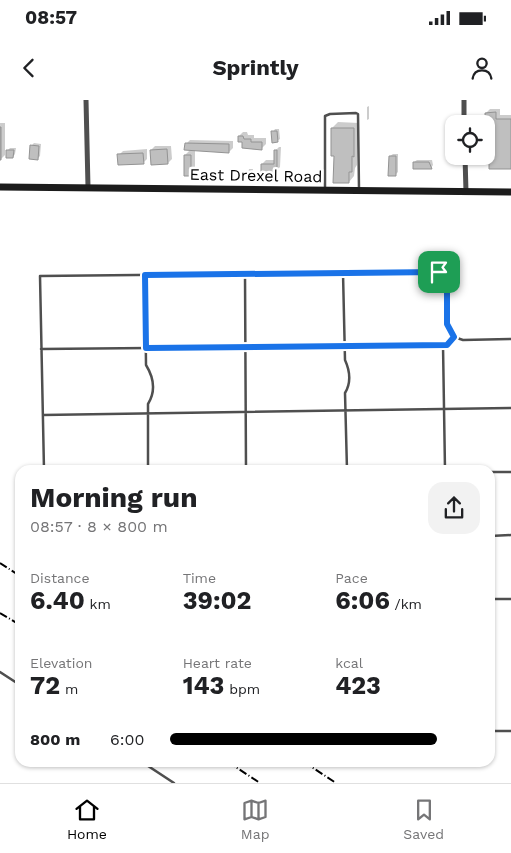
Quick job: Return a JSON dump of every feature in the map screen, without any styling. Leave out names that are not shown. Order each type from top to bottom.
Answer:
[{"type":"street","points":[[86,100],[88,187]]},
{"type":"street","points":[[464,100],[464,115]]},
{"type":"street","points":[[465,165],[466,192]]},
{"type":"street","name":"East Drexel Road","points":[[0,188],[88,187],[511,192]]},
{"type":"lane","points":[[325,190],[324,116],[356,113],[358,114],[359,190]]},
{"type":"lane","points":[[44,465],[40,276],[439,272],[447,280],[447,324],[454,337],[463,340],[511,339]]},
{"type":"lane","points":[[343,273],[345,360],[349,368],[349,386],[345,393],[347,465]]},
{"type":"lane","points":[[245,274],[246,465]]},
{"type":"lane","points":[[145,275],[146,365],[152,376],[153,396],[148,404],[148,465]]},
{"type":"lane","points":[[41,349],[447,345],[454,337]]},
{"type":"lane","points":[[443,345],[445,465]]},
{"type":"lane","points":[[43,415],[511,408]]},
{"type":"lane","points":[[495,472],[511,472]]},
{"type":"lane","points":[[495,536],[511,536]]},
{"type":"lane","points":[[495,599],[511,599]]},
{"type":"lane","points":[[0,672],[15,682]]},
{"type":"lane","points":[[495,731],[511,731]]},
{"type":"lane","points":[[150,767],[174,783]]},
{"type":"building","points":[[496,112],[496,119],[511,119],[511,169],[489,169],[489,165],[495,165],[495,115],[485,115],[485,113]]},
{"type":"building","points":[[1,127],[1,160],[0,160]]},
{"type":"building","points":[[331,128],[354,128],[354,157],[352,156],[352,172],[349,172],[349,183],[333,183],[334,156],[331,156]]},
{"type":"building","points":[[271,131],[277,131],[278,142],[272,143]]},
{"type":"building","points":[[238,136],[243,136],[244,139],[251,139],[251,142],[262,142],[262,150],[242,148],[242,142],[238,142]]},
{"type":"building","points":[[185,143],[229,144],[229,153],[184,150]]},
{"type":"building","points":[[30,145],[39,146],[38,160],[29,159]]},
{"type":"building","points":[[167,149],[168,164],[151,165],[150,150]]},
{"type":"building","points":[[6,150],[14,150],[13,158],[6,158]]},
{"type":"building","points":[[274,150],[277,150],[277,173],[261,172],[261,164],[274,164]]},
{"type":"building","points":[[143,153],[144,164],[118,165],[117,154]]},
{"type":"building","points":[[184,155],[191,155],[191,176],[184,176]]},
{"type":"building","points":[[389,156],[396,156],[396,176],[388,176]]},
{"type":"building","points":[[413,162],[429,162],[432,169],[413,169]]},
{"type":"railway","points":[[0,563],[15,573]]},
{"type":"railway","points":[[0,613],[15,622]]},
{"type":"railway","points":[[236,767],[260,783]]},
{"type":"railway","points":[[312,767],[336,783]]},
{"type":"route","points":[[439,272],[447,280],[447,324],[454,337],[447,345],[146,348],[145,275],[439,272]]}]
